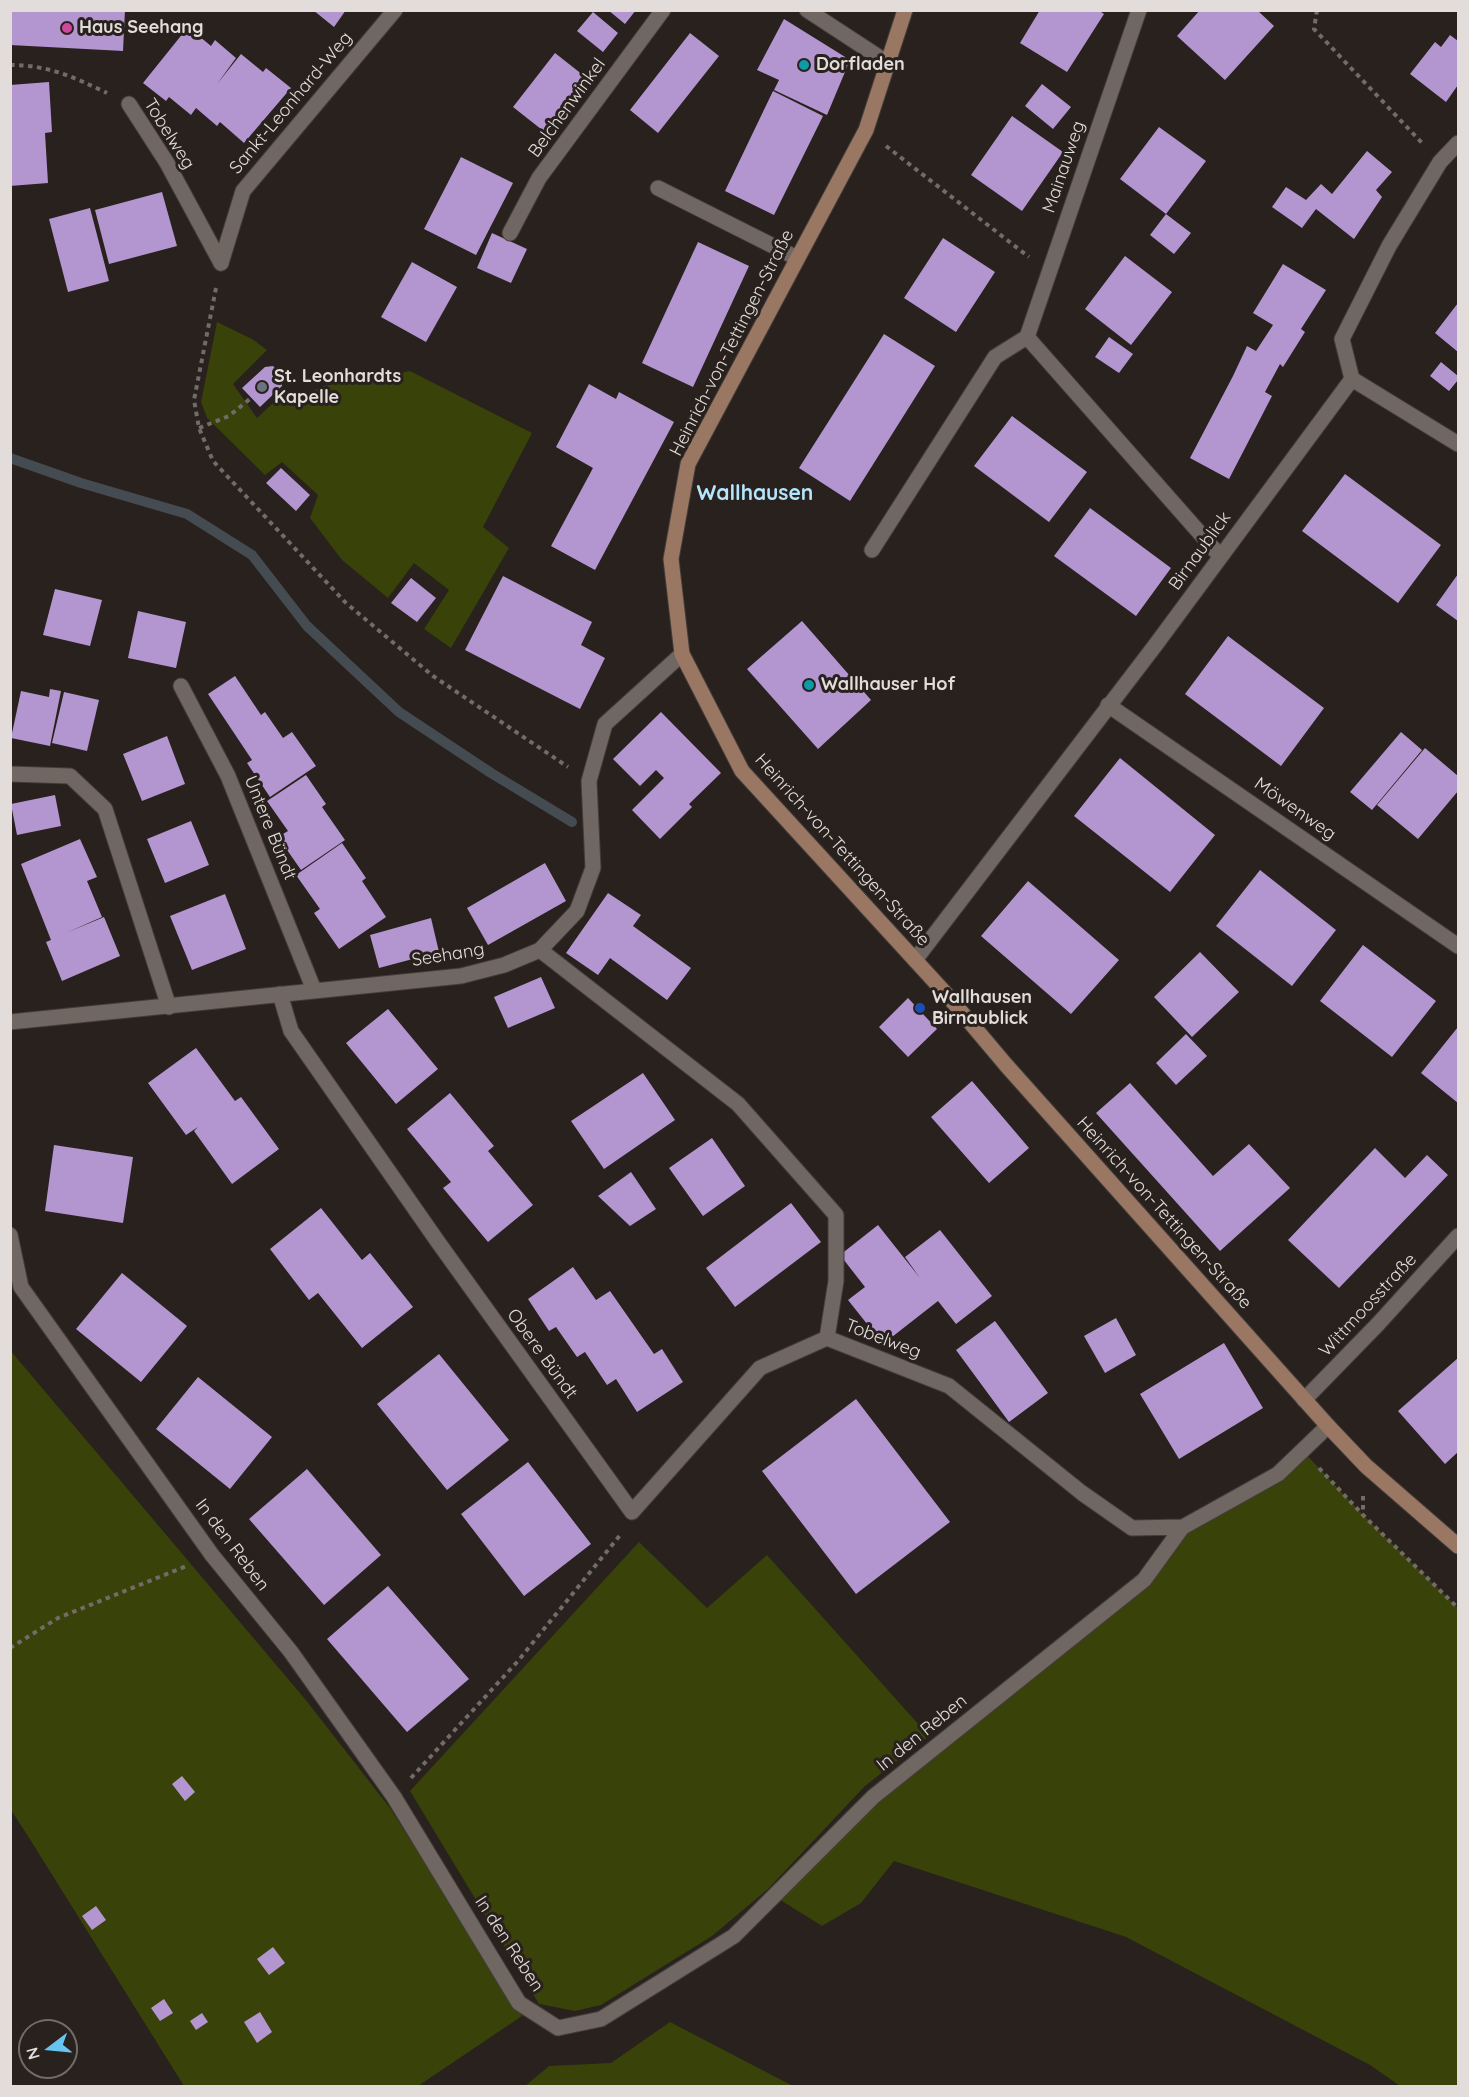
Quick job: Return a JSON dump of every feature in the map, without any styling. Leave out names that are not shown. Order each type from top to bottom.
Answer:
[{"type":"main road","name":"Heinrich-von-Tettingen-Straße","points":[[905,10],[866,130],[688,464],[671,559],[682,654],[742,771],[915,960],[1328,1426],[1366,1466],[1458,1546]]},
{"type":"street","name":"Sankt-Leonhard-Weg","points":[[221,263],[243,191],[395,10]]},
{"type":"street","name":"Belchenwinkel","points":[[510,233],[539,178],[663,10]]},
{"type":"street","points":[[807,10],[888,63]]},
{"type":"street","name":"Mainauweg","points":[[1027,337],[1139,10]]},
{"type":"street","name":"Tobelweg","points":[[129,104],[167,163],[221,263]]},
{"type":"street","points":[[1458,143],[1440,162],[1389,246],[1342,339],[1352,379],[1458,444]]},
{"type":"street","points":[[658,188],[797,258]]},
{"type":"street","points":[[872,550],[995,357],[1027,337],[1220,556]]},
{"type":"street","name":"Birnaublick","points":[[915,960],[1352,379]]},
{"type":"street","name":"Seehang","points":[[10,1022],[461,976],[504,965],[540,950],[577,911],[593,868],[589,781],[605,724],[682,654]]},
{"type":"street","name":"Untere Bündt","points":[[181,686],[228,776],[314,990]]},
{"type":"street","name":"Möwenweg","points":[[1108,705],[1458,946]]},
{"type":"street","points":[[10,774],[70,776],[105,809],[169,1006]]},
{"type":"street","name":"Tobelweg","points":[[540,950],[738,1104],[836,1215],[836,1281],[827,1338],[949,1386],[1082,1493],[1132,1528],[1181,1528],[1278,1474],[1328,1426]]},
{"type":"street","name":"Obere Bündt","points":[[280,994],[291,1031],[438,1242],[632,1512]]},
{"type":"street","name":"In den Reben","points":[[10,1235],[21,1287],[212,1555],[291,1652],[394,1797],[519,2003],[558,2028],[601,2019],[734,1936],[873,1797],[1144,1580],[1181,1528]]},
{"type":"street","name":"Wittmoosstraße","points":[[1304,1400],[1378,1324],[1458,1236]]},
{"type":"street","points":[[632,1512],[760,1368],[827,1338]]},
{"type":"path","points":[[1317,10],[1314,29],[1440,162]]},
{"type":"path","name":"Tobelweg","points":[[10,65],[27,65],[65,73],[129,104]]},
{"type":"path","points":[[866,130],[1049,272]]},
{"type":"path","points":[[221,263],[194,400],[199,428],[213,461],[346,603],[433,676],[589,781]]},
{"type":"path","points":[[199,428],[229,416],[251,398]]},
{"type":"path","points":[[1302,1450],[1364,1516],[1458,1608]]},
{"type":"path","points":[[394,1797],[518,1661],[622,1533],[632,1512]]},
{"type":"path","points":[[10,1648],[58,1618],[212,1555]]},
{"type":"green space","points":[[217,322],[252,339],[267,350],[233,384],[257,418],[287,390],[300,397],[323,386],[410,371],[532,433],[483,527],[509,548],[451,648],[424,629],[449,590],[414,563],[388,598],[342,560],[310,518],[318,495],[282,462],[265,475],[207,418],[201,402]]},
{"type":"green space","points":[[10,1350],[305,1699],[390,1808],[522,2016],[418,2086],[184,2086],[11,1810]]},
{"type":"green space","points":[[1302,1450],[1364,1516],[1458,1608],[1458,2086],[1400,2086],[1370,2065],[1126,1937],[894,1861],[861,1903],[822,1926],[774,1896],[873,1797],[1144,1580],[1183,1527]]},
{"type":"green space","points":[[639,1542],[707,1608],[767,1555],[929,1736],[865,1786],[768,1889],[712,1936],[601,2005],[575,2011],[539,2004],[410,1791]]},
{"type":"green space","points":[[670,2022],[793,2086],[525,2086],[549,2066],[611,2063]]},
{"type":"building","name":"Haus Seehang","points":[[10,10],[125,10],[123,51],[10,45]]},
{"type":"building","points":[[313,10],[346,10],[334,27]]},
{"type":"building","points":[[608,10],[636,10],[625,24]]},
{"type":"building","points":[[1040,10],[1098,10],[1104,14],[1067,72],[1020,43]]},
{"type":"building","points":[[1200,10],[1257,10],[1274,26],[1225,80],[1177,36]]},
{"type":"building","points":[[593,12],[618,33],[603,52],[577,31]]},
{"type":"building","name":"Dorfladen","points":[[784,19],[850,60],[827,115],[774,90],[779,80],[757,70]]},
{"type":"building","points":[[188,27],[211,46],[215,40],[236,58],[217,84],[241,54],[263,72],[266,68],[291,88],[244,143],[220,122],[217,126],[196,108],[191,115],[169,97],[166,101],[143,83]]},
{"type":"building","points":[[690,33],[719,56],[658,133],[630,110]]},
{"type":"building","points":[[1450,35],[1458,41],[1458,85],[1446,102],[1410,74],[1435,42],[1441,47]]},
{"type":"building","points":[[555,53],[588,79],[546,133],[513,107]]},
{"type":"building","points":[[49,82],[52,132],[45,133],[48,183],[10,186],[10,85]]},
{"type":"building","points":[[1042,84],[1071,107],[1053,129],[1025,106]]},
{"type":"building","points":[[773,91],[823,116],[774,215],[725,191]]},
{"type":"building","points":[[1012,116],[1063,152],[1022,211],[971,175]]},
{"type":"building","points":[[1159,127],[1206,161],[1166,214],[1120,179]]},
{"type":"building","points":[[1367,151],[1392,172],[1376,190],[1382,197],[1354,239],[1316,209],[1302,228],[1272,207],[1286,187],[1306,200],[1321,184],[1332,194]]},
{"type":"building","points":[[461,157],[513,183],[476,255],[424,229]]},
{"type":"building","points":[[162,192],[177,246],[109,264],[95,210]]},
{"type":"building","points":[[90,208],[109,281],[68,292],[49,219]]},
{"type":"building","points":[[1166,214],[1191,233],[1174,254],[1150,235]]},
{"type":"building","points":[[492,233],[527,249],[511,283],[477,268]]},
{"type":"building","points":[[943,238],[995,272],[956,332],[904,298]]},
{"type":"building","points":[[698,242],[749,266],[693,387],[642,363]]},
{"type":"building","points":[[1125,256],[1172,292],[1131,345],[1085,309]]},
{"type":"building","points":[[412,262],[457,287],[426,342],[381,317]]},
{"type":"building","points":[[1283,264],[1326,290],[1301,329],[1305,332],[1283,367],[1280,364],[1265,392],[1272,396],[1229,479],[1190,458],[1247,346],[1256,351],[1273,325],[1253,313]]},
{"type":"building","points":[[1458,303],[1458,352],[1435,333]]},
{"type":"building","points":[[884,334],[935,366],[850,501],[799,468]]},
{"type":"building","points":[[1109,337],[1133,354],[1119,373],[1095,357]]},
{"type":"building","points":[[1441,362],[1458,376],[1458,380],[1449,391],[1430,376]]},
{"type":"building","name":"St. Leonhardts Kapelle","points":[[273,366],[282,376],[282,386],[260,407],[242,388],[265,367]]},
{"type":"building","points":[[589,384],[616,399],[619,392],[674,422],[595,570],[551,546],[593,468],[556,447]]},
{"type":"building","points":[[1012,416],[1087,472],[1049,522],[974,466]]},
{"type":"building","points":[[281,468],[310,495],[296,511],[266,483]]},
{"type":"building","points":[[1345,474],[1441,545],[1398,603],[1302,531]]},
{"type":"building","points":[[1090,508],[1171,568],[1136,616],[1054,556]]},
{"type":"building","points":[[1458,574],[1458,621],[1436,605]]},
{"type":"building","points":[[503,576],[592,622],[581,645],[605,658],[580,709],[465,650]]},
{"type":"building","points":[[411,578],[436,598],[417,622],[391,603]]},
{"type":"building","points":[[55,589],[102,600],[90,646],[43,635]]},
{"type":"building","points":[[138,611],[186,622],[176,668],[128,658]]},
{"type":"building","name":"Wallhauser Hof","points":[[802,621],[871,700],[818,749],[747,669]]},
{"type":"building","points":[[1228,636],[1324,708],[1281,766],[1185,694]]},
{"type":"building","points":[[235,676],[261,715],[265,712],[283,738],[292,732],[316,766],[270,797],[247,763],[252,760],[208,694]]},
{"type":"building","points":[[50,689],[61,691],[50,746],[11,738],[21,691],[49,697]]},
{"type":"building","points":[[64,692],[99,700],[87,751],[52,743]]},
{"type":"building","points":[[661,712],[721,773],[689,804],[692,807],[660,839],[632,810],[664,778],[656,770],[640,786],[613,759]]},
{"type":"building","points":[[1401,732],[1422,750],[1372,810],[1350,792]]},
{"type":"building","points":[[167,736],[185,784],[142,801],[123,754]]},
{"type":"building","points":[[1425,748],[1458,776],[1458,791],[1418,839],[1377,805]]},
{"type":"building","points":[[1120,758],[1215,835],[1170,892],[1074,816]]},
{"type":"building","points":[[306,775],[326,804],[322,807],[345,840],[301,870],[278,837],[288,831],[267,801]]},
{"type":"building","points":[[55,795],[61,826],[17,835],[11,804]]},
{"type":"building","points":[[191,821],[209,865],[165,883],[147,839]]},
{"type":"building","points":[[80,839],[97,877],[87,881],[102,917],[66,933],[104,917],[120,956],[62,981],[46,942],[51,940],[21,864]]},
{"type":"building","points":[[342,843],[366,878],[362,881],[386,917],[339,949],[314,913],[320,909],[296,875]]},
{"type":"building","points":[[545,863],[566,901],[488,945],[467,908]]},
{"type":"building","points":[[1260,870],[1336,930],[1292,986],[1216,926]]},
{"type":"building","points":[[1028,881],[1119,960],[1071,1014],[981,936]]},
{"type":"building","points":[[608,893],[641,915],[633,926],[691,968],[667,1000],[610,958],[598,975],[566,953]]},
{"type":"building","points":[[225,894],[246,949],[192,970],[170,916]]},
{"type":"building","points":[[431,918],[439,952],[379,968],[370,935]]},
{"type":"building","points":[[1363,945],[1436,1001],[1392,1057],[1320,1001]]},
{"type":"building","points":[[1200,952],[1239,992],[1192,1037],[1154,997]]},
{"type":"building","points":[[541,977],[555,1008],[508,1028],[494,997]]},
{"type":"building","points":[[908,998],[937,1029],[908,1057],[879,1027]]},
{"type":"building","points":[[388,1009],[438,1069],[396,1104],[346,1043]]},
{"type":"building","points":[[1458,1027],[1458,1103],[1421,1073]]},
{"type":"building","points":[[1186,1034],[1207,1056],[1176,1085],[1156,1063]]},
{"type":"building","points":[[196,1048],[235,1101],[241,1097],[279,1149],[232,1184],[194,1131],[198,1127],[186,1135],[148,1083]]},
{"type":"building","points":[[643,1073],[675,1120],[604,1169],[571,1121]]},
{"type":"building","points":[[972,1081],[1029,1148],[989,1183],[931,1117]]},
{"type":"building","points":[[1130,1083],[1213,1176],[1249,1144],[1290,1188],[1220,1251],[1096,1113]]},
{"type":"building","points":[[450,1093],[494,1146],[488,1151],[533,1205],[488,1242],[443,1188],[451,1182],[407,1129]]},
{"type":"building","points":[[712,1138],[745,1186],[703,1216],[669,1168]]},
{"type":"building","points":[[54,1145],[133,1157],[123,1223],[45,1211]]},
{"type":"building","points":[[1375,1148],[1405,1178],[1427,1155],[1448,1175],[1339,1288],[1288,1240]]},
{"type":"building","points":[[631,1172],[656,1209],[630,1226],[598,1196]]},
{"type":"building","points":[[791,1203],[821,1242],[735,1307],[706,1268]]},
{"type":"building","points":[[321,1208],[362,1260],[370,1253],[413,1307],[362,1348],[318,1293],[309,1300],[270,1249]]},
{"type":"building","points":[[878,1225],[920,1278],[905,1257],[940,1230],[992,1296],[956,1324],[938,1301],[883,1344],[848,1300],[865,1287],[840,1255]]},
{"type":"building","points":[[573,1267],[596,1300],[610,1291],[654,1354],[662,1349],[683,1382],[637,1412],[616,1379],[607,1385],[585,1352],[577,1357],[556,1327],[549,1331],[528,1299]]},
{"type":"building","points":[[122,1273],[187,1326],[141,1382],[76,1329]]},
{"type":"building","points":[[1116,1318],[1136,1355],[1105,1373],[1084,1336]]},
{"type":"building","points":[[995,1321],[1048,1393],[1009,1422],[956,1350]]},
{"type":"building","points":[[1224,1343],[1263,1408],[1179,1459],[1140,1394]]},
{"type":"building","points":[[439,1354],[509,1440],[447,1490],[377,1404]]},
{"type":"building","points":[[1458,1358],[1458,1452],[1445,1464],[1398,1411]]},
{"type":"building","points":[[198,1377],[272,1437],[230,1489],[156,1429]]},
{"type":"building","points":[[856,1399],[950,1522],[856,1594],[762,1471]]},
{"type":"building","points":[[528,1462],[591,1544],[524,1596],[461,1514]]},
{"type":"building","points":[[307,1469],[381,1555],[324,1605],[249,1519]]},
{"type":"building","points":[[388,1586],[469,1679],[407,1732],[327,1639]]},
{"type":"building","points":[[182,1776],[195,1792],[185,1801],[172,1784]]},
{"type":"building","points":[[96,1906],[106,1920],[92,1930],[82,1916]]},
{"type":"building","points":[[273,1947],[285,1963],[269,1975],[257,1959]]},
{"type":"building","points":[[164,1999],[173,2013],[160,2021],[151,2008]]},
{"type":"building","points":[[260,2012],[272,2032],[257,2043],[244,2022]]},
{"type":"building","points":[[202,2013],[208,2022],[196,2030],[190,2021]]},
{"type":"waterway","points":[[10,458],[81,483],[187,514],[252,555],[307,626],[399,712],[491,773],[572,822]]},
{"type":"place","name":"Haus Seehang","points":[[67,28]]},
{"type":"place","name":"Dorfladen","points":[[804,65]]},
{"type":"place","name":"St. Leonhardts Kapelle","points":[[262,387]]},
{"type":"place","name":"Wallhauser Hof","points":[[809,685]]},
{"type":"place","name":"Wallhausen Birnaublick","points":[[920,1008]]},
{"type":"district","name":"Wallhausen","points":[[755,494]]}]
